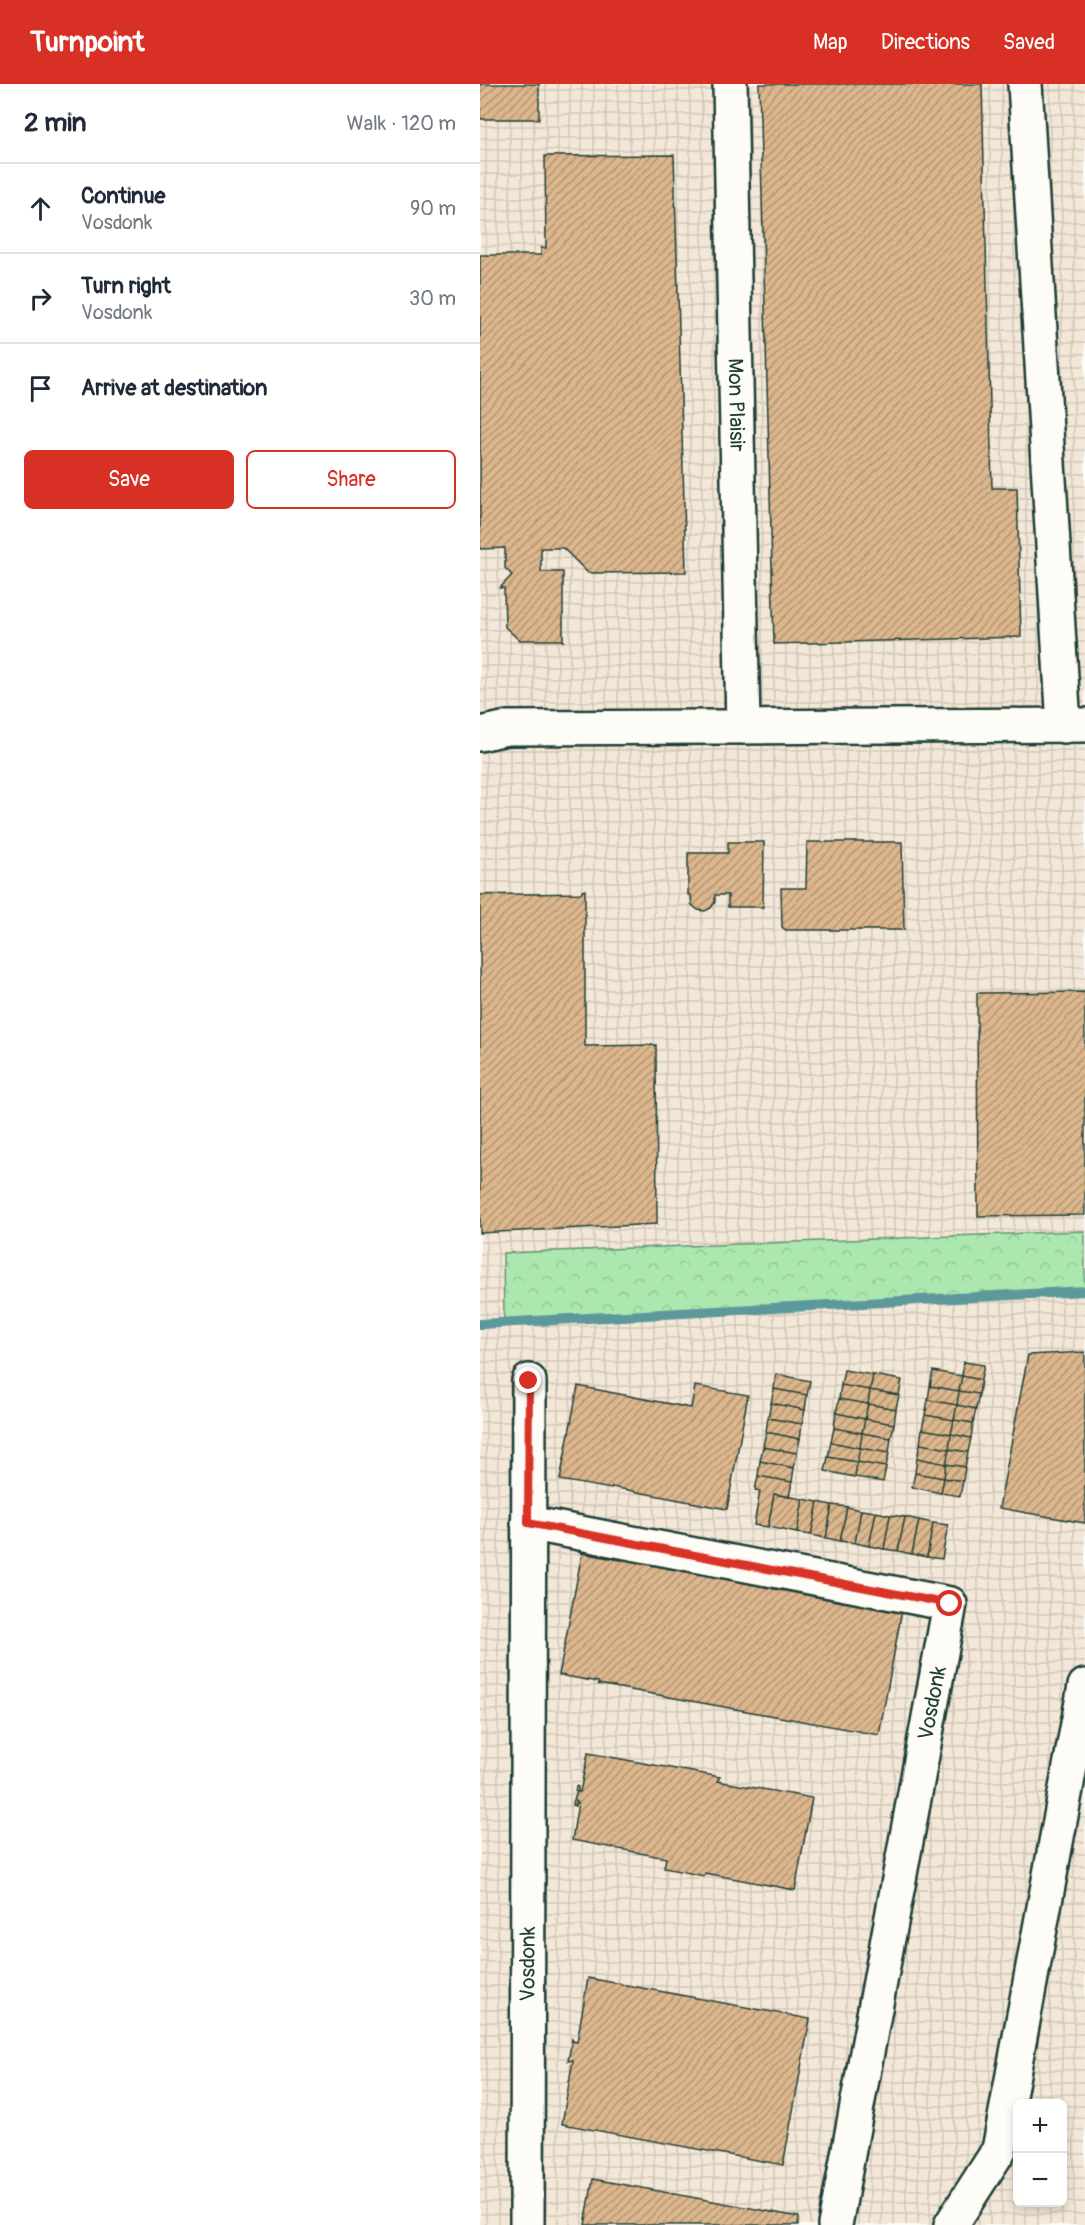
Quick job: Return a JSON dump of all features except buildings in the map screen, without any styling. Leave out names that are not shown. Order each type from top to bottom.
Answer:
[{"type":"street","name":"Mon Plaisir","points":[[730,84],[743,727]]},
{"type":"street","points":[[489,728],[1075,725],[1025,84]]},
{"type":"street","name":"Vosdonk","points":[[527,2225],[529,1381]]},
{"type":"street","name":"Vosdonk","points":[[528,1523],[950,1604],[835,2225]]},
{"type":"street","points":[[951,2225],[999,2150],[1085,1686]]},
{"type":"shaded area","points":[[480,84],[1085,84],[1085,2225],[480,2225]]},
{"type":"green space","points":[[1085,1231],[1085,1290],[504,1319],[503,1253]]},
{"type":"waterway","points":[[480,1324],[1085,1291]]},
{"type":"route","points":[[529,1381],[528,1523],[950,1604]]}]
